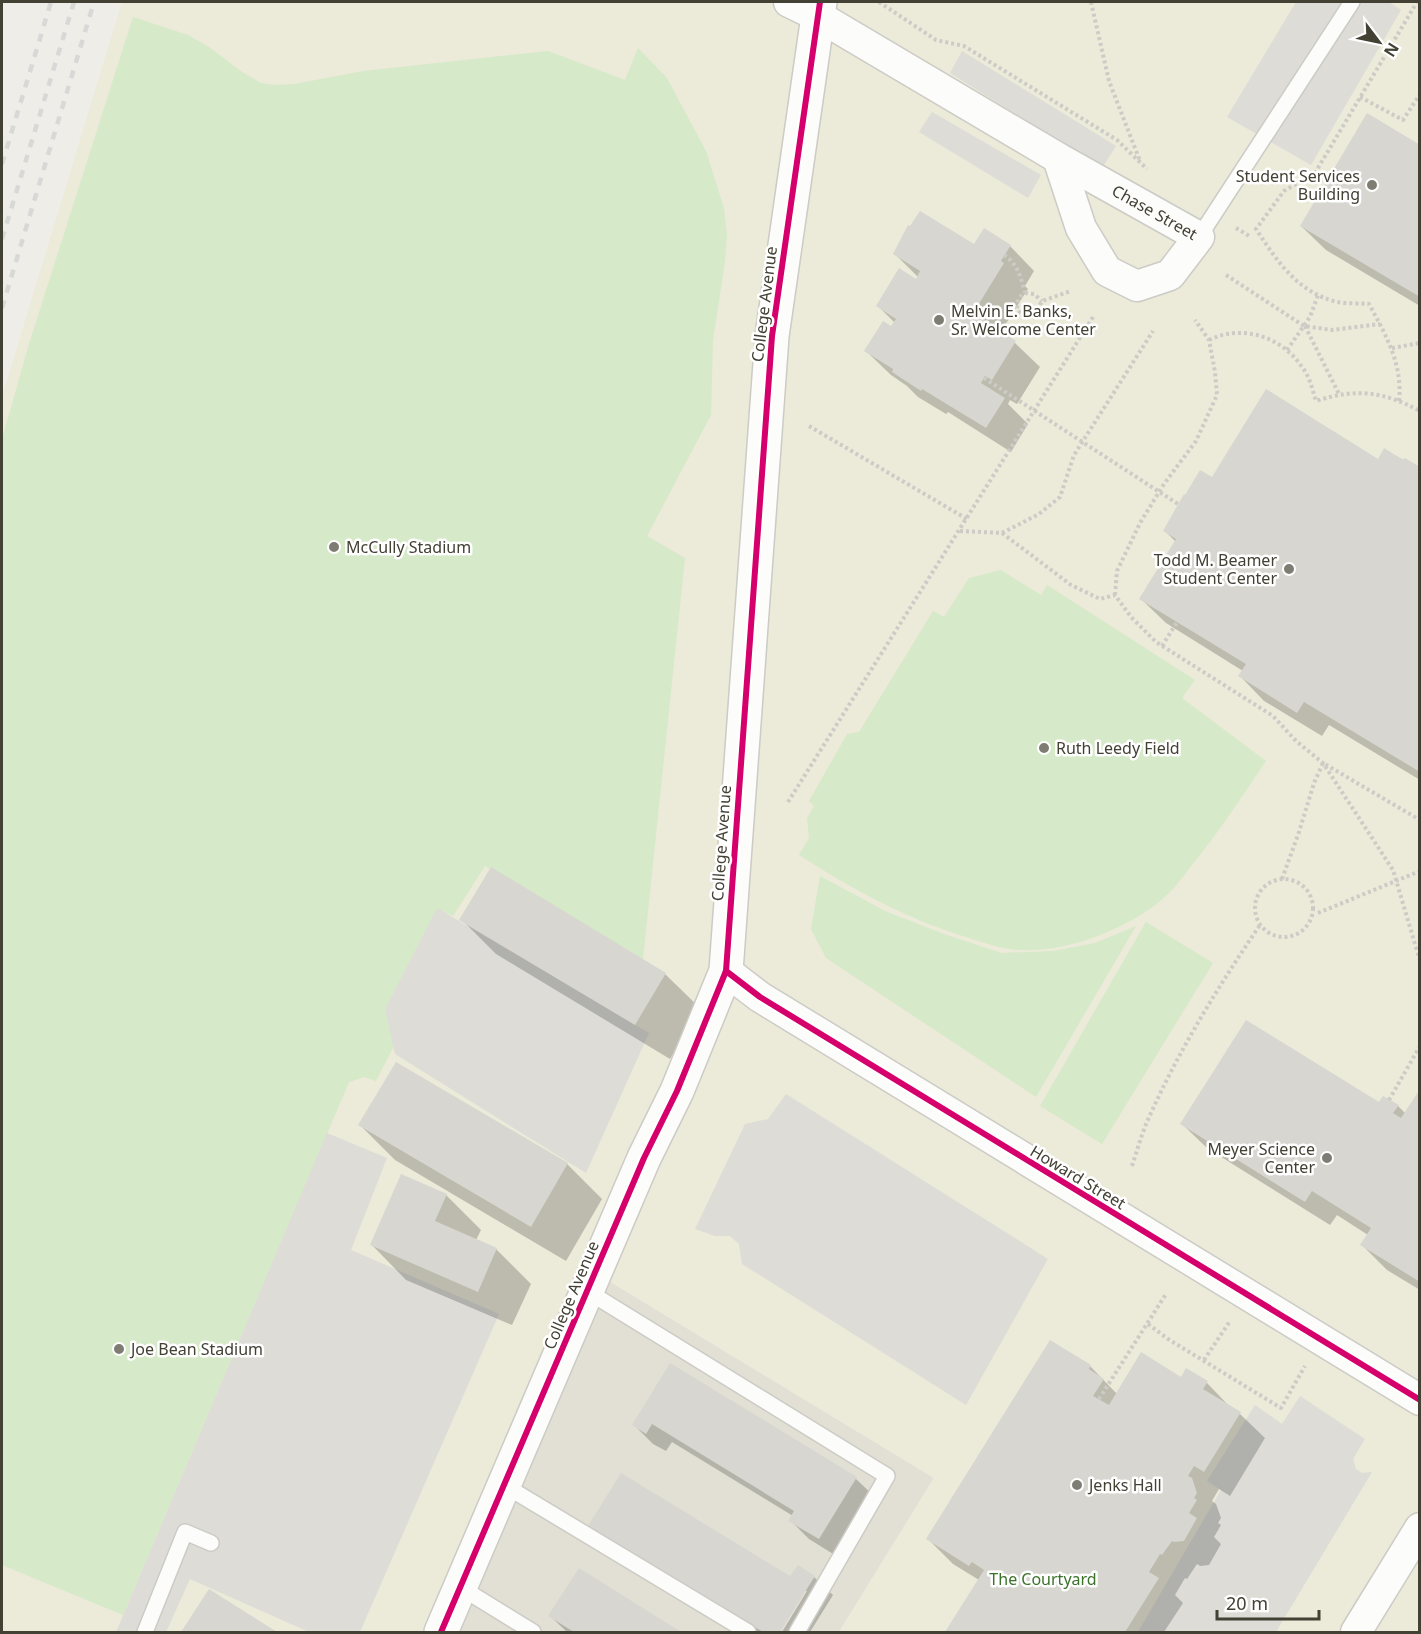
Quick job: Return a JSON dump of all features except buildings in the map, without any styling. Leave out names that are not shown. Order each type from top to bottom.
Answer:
[{"type":"street","name":"Chase Street","points":[[789,2],[819,9],[1058,158],[1199,237],[1170,275],[1137,286],[1107,271],[1081,228],[1058,158]]},
{"type":"street","name":"College Avenue","points":[[441,1632],[644,1158],[677,1091],[726,971],[772,336],[819,9]]},
{"type":"street","name":"Howard Street","points":[[726,971],[780,1009],[1419,1400]]},
{"type":"street","points":[[1356,1632],[1419,1528]]},
{"type":"lane","points":[[1199,237],[1352,2]]},
{"type":"lane","points":[[587,1291],[887,1476],[796,1632]]},
{"type":"lane","points":[[504,1485],[748,1632]]},
{"type":"lane","points":[[146,1632],[185,1532],[211,1544]]},
{"type":"lane","points":[[460,1587],[533,1632]]},
{"type":"path","points":[[879,2],[936,40],[964,46],[1117,140],[1153,174]]},
{"type":"path","points":[[1091,2],[1109,81],[1140,162]]},
{"type":"path","points":[[1399,401],[1401,386],[1392,348],[1369,304],[1338,302],[1318,295],[1295,281],[1276,260],[1256,229],[1284,191],[1315,173],[1417,2]]},
{"type":"path","points":[[1360,97],[1403,120],[1419,94]]},
{"type":"path","points":[[1236,228],[1251,237]]},
{"type":"path","points":[[1004,255],[1012,260],[1018,270],[1025,293]]},
{"type":"path","points":[[1226,275],[1304,326],[1332,330],[1380,324]]},
{"type":"path","points":[[1042,302],[1034,294],[1021,294],[1017,310],[1022,315],[1034,316],[1042,302],[1071,291]]},
{"type":"path","points":[[1287,350],[1310,317],[1318,295]]},
{"type":"path","points":[[788,802],[960,531],[1092,317]]},
{"type":"path","points":[[1195,320],[1209,340],[1217,395],[1196,441],[1140,523],[1117,571],[1115,595],[1131,617],[1162,646],[1273,716],[1296,741],[1323,763],[1419,820]]},
{"type":"path","points":[[1304,326],[1339,394]]},
{"type":"path","points":[[960,531],[1002,533],[1039,514],[1060,497],[1074,455],[1153,331]]},
{"type":"path","points":[[1209,340],[1220,334],[1251,332],[1272,340],[1287,350],[1303,367],[1316,401],[1339,394],[1362,392],[1399,401],[1419,411]]},
{"type":"path","points":[[1392,348],[1419,343]]},
{"type":"path","points":[[984,378],[1178,504]]},
{"type":"path","points":[[808,426],[967,519]]},
{"type":"path","points":[[1002,533],[1071,585],[1100,599],[1115,595]]},
{"type":"path","points":[[1162,646],[1177,622]]},
{"type":"path","points":[[1282,879],[1314,783],[1323,763]]},
{"type":"path","points":[[1323,763],[1393,870],[1419,961]]},
{"type":"path","points":[[1311,916],[1419,871]]},
{"type":"path","points":[[1282,879],[1300,883],[1307,889],[1314,905],[1311,916],[1310,923],[1304,930],[1287,938],[1269,934],[1260,925],[1255,911],[1259,893],[1273,881],[1282,879]]},
{"type":"path","points":[[1132,1166],[1147,1123],[1184,1049],[1234,963],[1260,925]]},
{"type":"path","points":[[1389,1100],[1419,1047]]},
{"type":"path","points":[[1099,1399],[1166,1294]]},
{"type":"path","points":[[1148,1324],[1281,1408],[1302,1372]]},
{"type":"path","points":[[1204,1360],[1224,1330]]},
{"type":"shaded area","points":[[122,2],[1419,2],[1419,1632],[839,1632],[934,1478],[604,1278],[453,1632],[2,1632],[2,397]]},
{"type":"shaded area","points":[[1296,2],[1389,2],[1401,10],[1311,165],[1227,117]]},
{"type":"shaded area","points":[[962,51],[1116,146],[1102,168],[950,73]]},
{"type":"shaded area","points":[[932,112],[1041,175],[1028,198],[919,132]]},
{"type":"shaded area","points":[[437,908],[649,1033],[586,1173],[395,1054],[385,1009]]},
{"type":"shaded area","points":[[786,1094],[1048,1259],[966,1405],[742,1264],[739,1244],[730,1236],[715,1236],[695,1229],[745,1124],[768,1119]]},
{"type":"shaded area","points":[[327,1133],[387,1158],[351,1250],[499,1314],[360,1632],[309,1632],[190,1579],[166,1632],[116,1632]]},
{"type":"shaded area","points":[[604,1278],[934,1478],[839,1632],[453,1632]]},
{"type":"shaded area","points":[[1300,1396],[1365,1439],[1353,1459],[1356,1469],[1362,1473],[1372,1472],[1276,1632],[1138,1632],[1221,1490],[1207,1481],[1255,1405],[1282,1424]]},
{"type":"green space","name":"McCully Stadium","points":[[133,17],[188,35],[261,83],[275,85],[295,84],[363,71],[548,51],[625,80],[638,48],[667,78],[706,151],[724,208],[727,236],[713,341],[711,415],[647,536],[685,558],[643,959],[485,866],[453,916],[437,909],[385,1009],[394,1046],[376,1081],[364,1077],[349,1082],[123,1615],[2,1565],[2,439],[29,344]]},
{"type":"green space","name":"Ruth Leedy Field","points":[[1001,570],[1041,595],[1047,585],[1195,680],[1182,698],[1266,761],[1177,885],[1159,902],[1129,922],[1093,938],[1055,948],[1019,950],[999,947],[944,930],[860,891],[799,855],[809,838],[807,818],[814,806],[809,801],[847,734],[859,732],[933,611],[944,617],[969,578]]},
{"type":"green space","points":[[820,876],[885,911],[1002,953],[1053,951],[1095,943],[1136,926],[1036,1097],[826,958],[811,929]]},
{"type":"green space","points":[[1146,922],[1213,963],[1102,1144],[1040,1106]]},
{"type":"railway","points":[[2,164],[51,2]]},
{"type":"railway","points":[[2,239],[74,2]]},
{"type":"railway","points":[[2,308],[94,2]]},
{"type":"cycle path","points":[[441,1632],[644,1158],[677,1091],[726,971],[772,336],[820,2]]},
{"type":"cycle path","points":[[726,971],[760,997],[1420,1400]]},
{"type":"place","name":"Student Services Building","points":[[1372,185]]},
{"type":"place","name":"Melvin E. Banks, Sr. Welcome Center","points":[[939,320]]},
{"type":"place","name":"McCully Stadium","points":[[334,547]]},
{"type":"place","name":"Todd M. Beamer Student Center","points":[[1289,569]]},
{"type":"place","name":"Ruth Leedy Field","points":[[1044,748]]},
{"type":"place","name":"Meyer Science Center","points":[[1327,1158]]},
{"type":"place","name":"Joe Bean Stadium","points":[[119,1349]]},
{"type":"place","name":"Jenks Hall","points":[[1077,1485]]},
{"type":"park label","name":"The Courtyard","points":[[1043,1579]]}]
